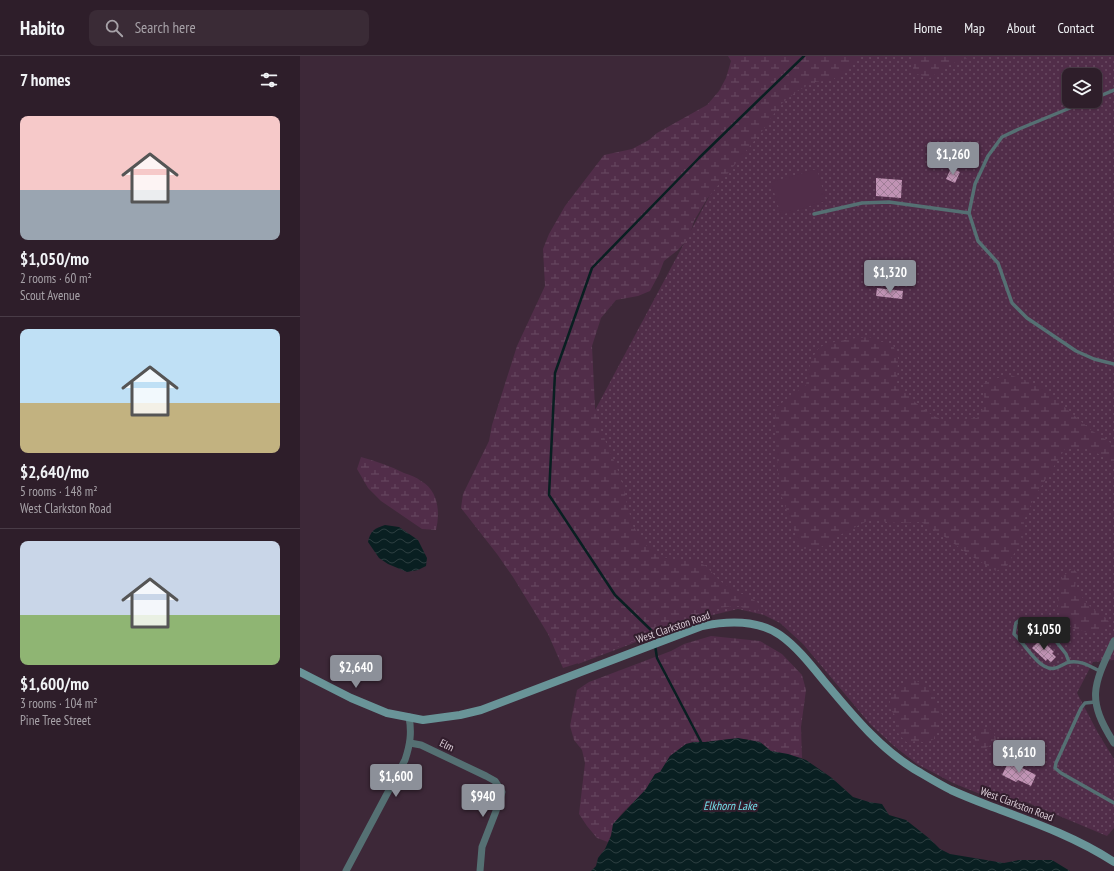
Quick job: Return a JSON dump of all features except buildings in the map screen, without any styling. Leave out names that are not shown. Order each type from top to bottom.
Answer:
[{"type":"main road","name":"West Clarkston Road","points":[[300,672],[351,698],[387,713],[423,720],[460,716],[481,710],[702,626],[719,622],[748,623],[763,626],[780,635],[804,656],[858,721],[888,750],[914,769],[952,790],[1052,829],[1100,853],[1114,862]]},
{"type":"street","points":[[1114,641],[1100,671],[1096,685],[1095,702],[1098,712],[1114,743]]},
{"type":"street","points":[[346,871],[405,760],[410,743],[411,728],[409,717]]},
{"type":"street","name":"Elm","points":[[410,743],[420,744],[472,769],[494,781],[502,792],[482,847],[480,871]]},
{"type":"lane","points":[[1102,95],[1114,90]]},
{"type":"lane","points":[[1069,108],[1019,128],[1002,137],[988,156],[974,184],[969,213],[978,241],[998,264],[1012,303],[1027,318],[1076,351],[1094,359],[1114,364]]},
{"type":"lane","points":[[814,214],[862,204],[889,202],[969,213]]},
{"type":"lane","points":[[1069,662],[1066,654],[1055,640],[1042,634],[1024,620],[1020,620],[1016,623],[1014,634],[1044,666],[1053,669],[1063,666],[1069,662],[1080,662],[1100,671]]},
{"type":"lane","points":[[1095,702],[1085,703],[1081,708],[1055,768],[1114,803]]},
{"type":"green space","points":[[728,56],[861,56],[833,80],[815,82],[797,91],[780,105],[763,130],[707,199],[694,221],[689,238],[678,250],[664,261],[650,291],[638,296],[616,300],[601,318],[592,346],[595,408],[600,428],[622,480],[633,526],[646,545],[659,556],[675,560],[693,559],[706,566],[720,581],[761,605],[757,613],[738,606],[717,608],[644,638],[614,648],[588,660],[563,668],[548,634],[513,577],[461,508],[463,494],[489,441],[492,425],[517,346],[545,286],[543,249],[549,234],[565,206],[604,155],[632,149],[707,105],[719,91],[726,78],[731,61]]},
{"type":"green space","points":[[784,56],[1114,56],[1114,660],[1093,662],[1077,693],[1098,733],[1114,759],[1114,828],[1107,836],[1026,802],[1022,811],[953,783],[917,764],[870,724],[803,644],[780,623],[764,615],[738,609],[700,618],[578,664],[529,534]]},
{"type":"green space","points":[[916,56],[974,56],[948,65],[930,78],[913,73],[913,60]]},
{"type":"green space","points":[[817,169],[826,201],[781,215],[771,182]]},
{"type":"green space","points":[[869,337],[893,345],[898,358],[897,384],[920,407],[936,417],[950,420],[977,418],[985,405],[983,384],[994,379],[1010,375],[1039,385],[1091,430],[1114,445],[1114,463],[1088,448],[1065,449],[1035,496],[1024,520],[1023,538],[1007,566],[996,571],[921,522],[897,523],[869,520],[840,535],[818,549],[801,549],[780,492],[775,408],[806,385],[811,361],[818,349],[834,342]]},
{"type":"green space","points":[[361,457],[413,476],[427,485],[432,490],[437,503],[438,517],[436,530],[422,529],[381,501],[368,488],[357,469]]},
{"type":"green space","points":[[1073,568],[1077,573],[1075,587],[1089,606],[1109,622],[1103,631],[1094,633],[1077,630],[1063,618],[1058,608],[1059,590],[1062,577]]},
{"type":"green space","points":[[711,636],[760,641],[782,654],[802,675],[806,690],[801,727],[802,758],[771,751],[763,744],[746,739],[694,742],[686,744],[670,756],[660,772],[651,780],[644,792],[619,817],[608,842],[597,838],[579,814],[585,763],[582,750],[574,740],[570,726],[577,690],[589,682],[671,651],[684,644]]},
{"type":"green space","points":[[908,680],[921,683],[926,687],[934,697],[942,715],[934,739],[926,743],[918,741],[906,742],[898,732],[896,727],[896,718],[891,710],[890,701],[894,692],[900,685]]},
{"type":"green space","points":[[986,727],[991,729],[994,733],[996,742],[984,749],[978,749],[974,734],[979,729]]},
{"type":"water","points":[[385,525],[399,527],[418,540],[427,558],[426,566],[418,570],[407,572],[388,564],[379,558],[368,542],[370,535],[374,530]]},
{"type":"water","name":"Elkhorn Lake","points":[[738,738],[760,742],[771,751],[788,754],[806,760],[832,778],[853,797],[882,804],[889,815],[906,820],[940,849],[950,854],[1004,863],[1019,860],[1052,860],[1070,871],[591,871],[596,866],[598,858],[605,849],[611,836],[613,824],[646,789],[655,774],[660,772],[670,756],[686,744]]},
{"type":"waterway","points":[[701,742],[657,658],[653,632],[615,595],[549,495],[555,373],[592,268],[699,158],[804,56]]}]
